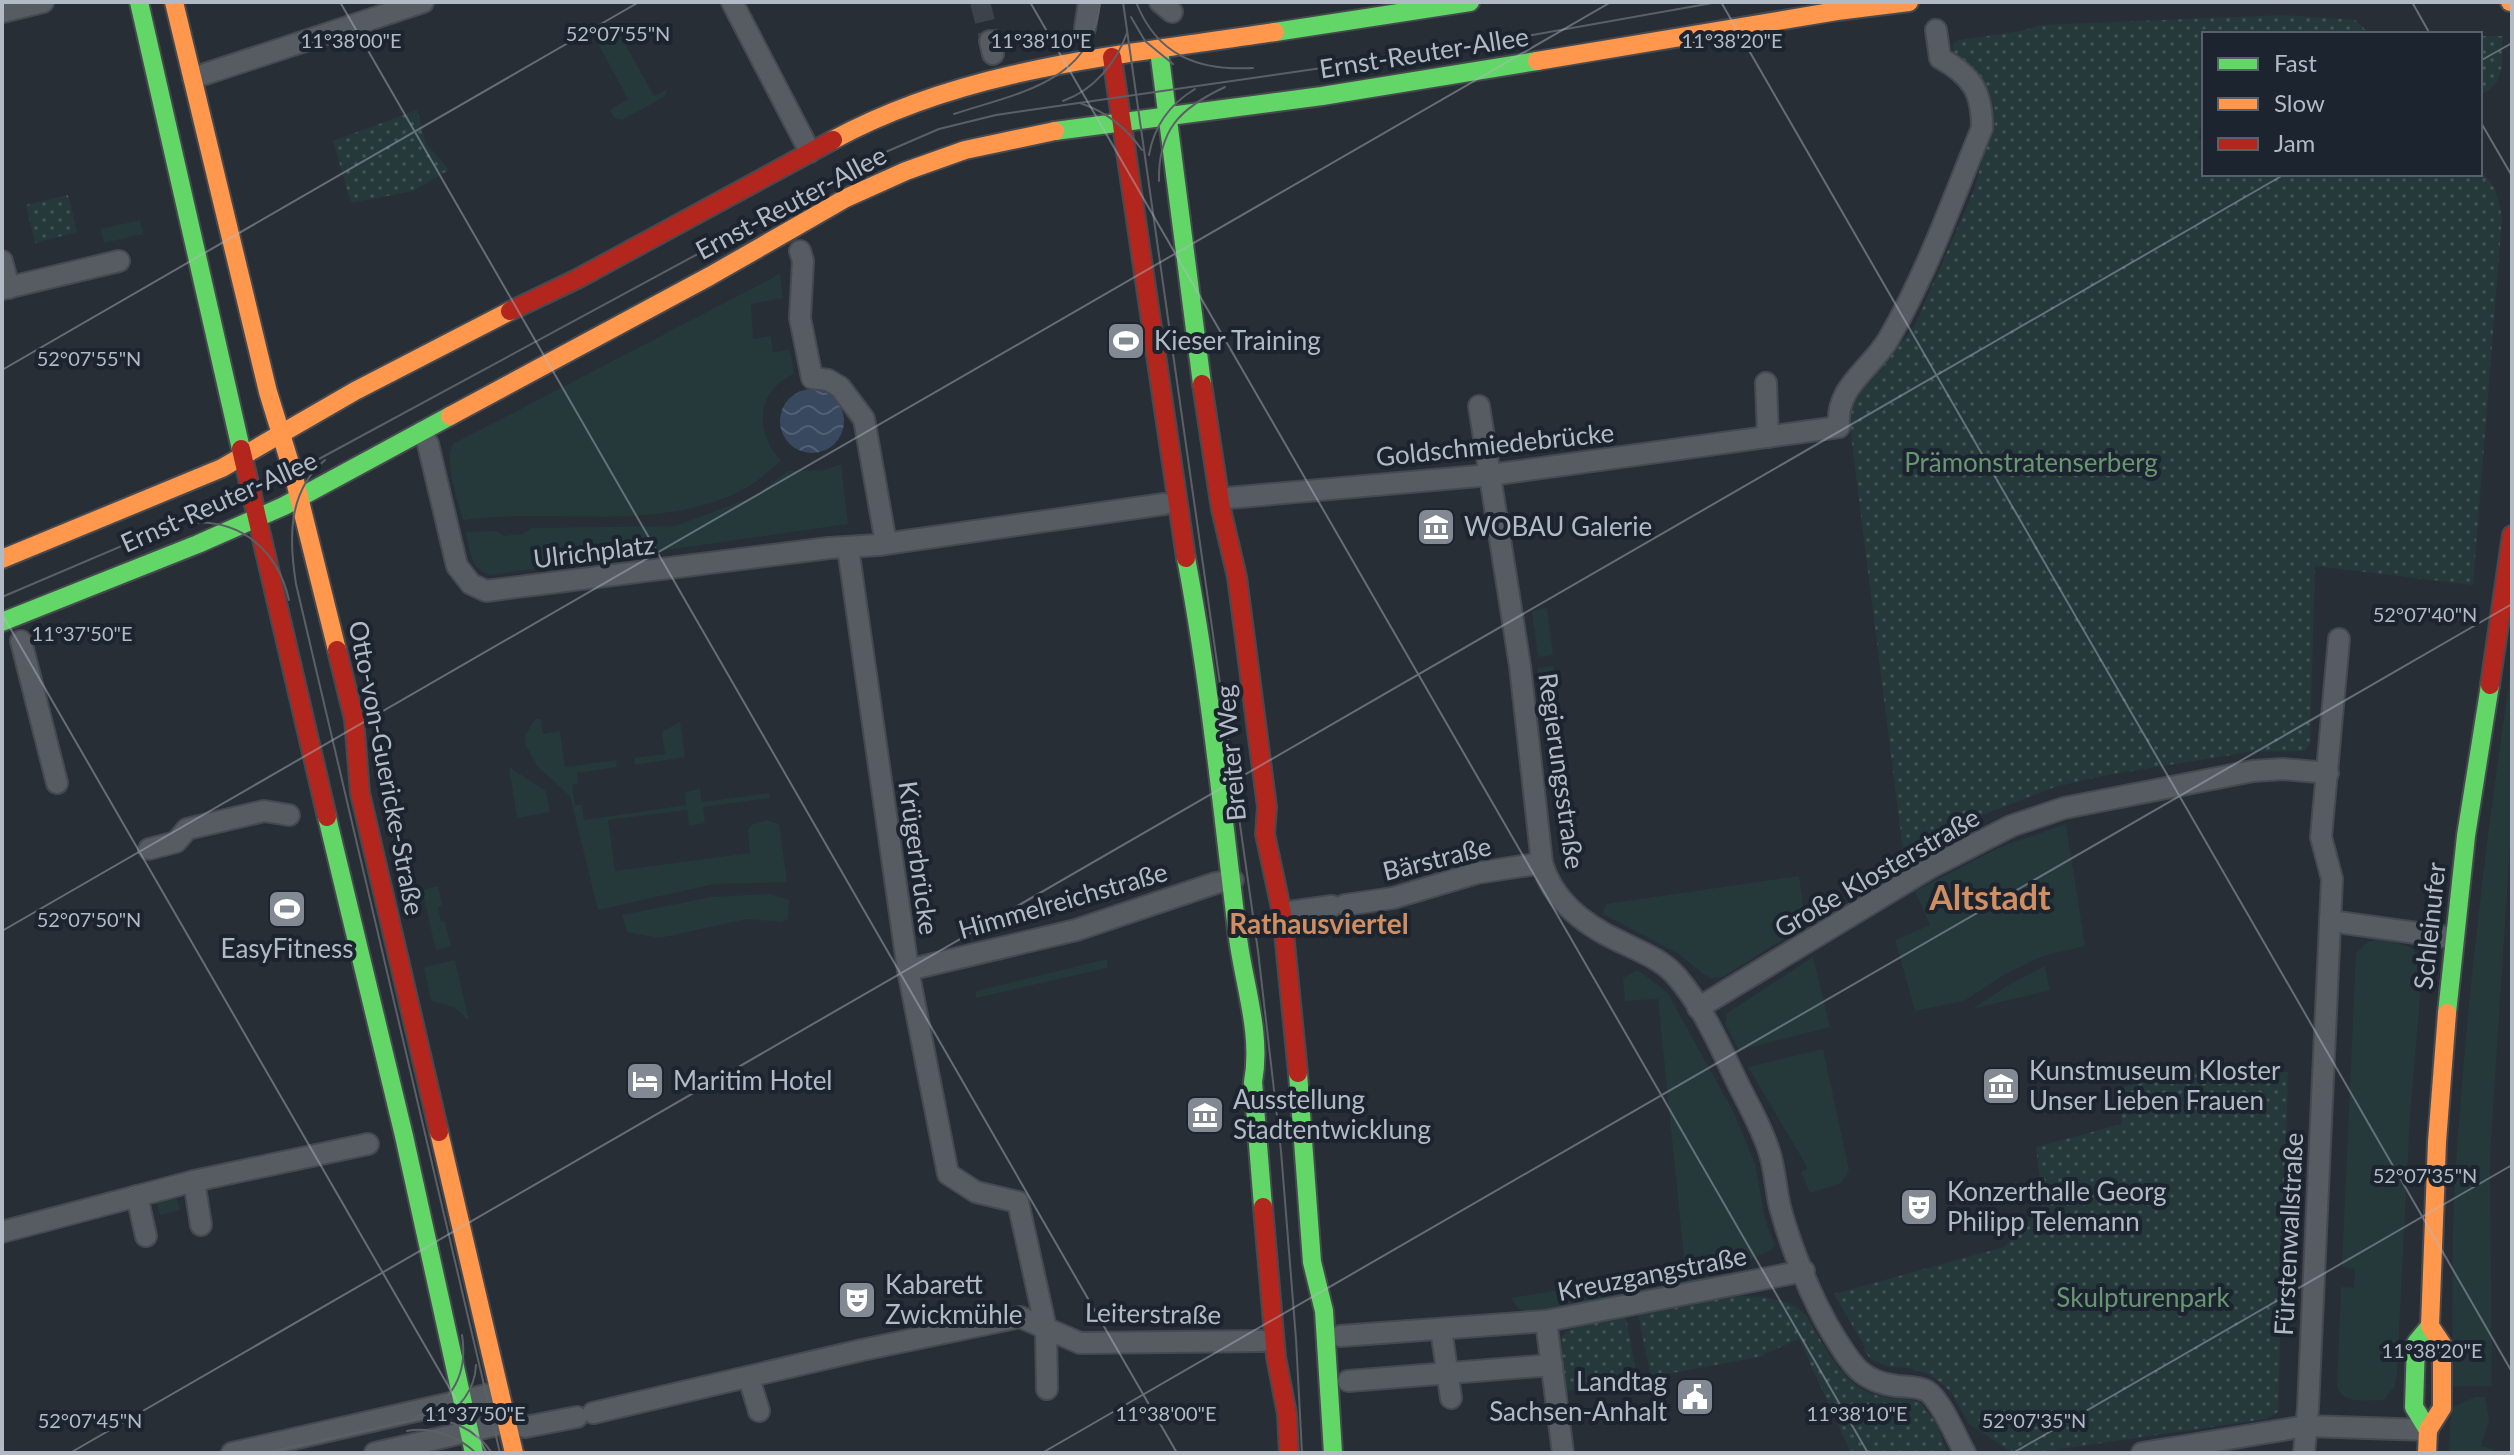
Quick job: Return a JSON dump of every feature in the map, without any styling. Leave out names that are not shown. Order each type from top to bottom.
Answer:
[{"type":"street","points":[[2,12],[43,2]]},
{"type":"street","points":[[139,2],[256,519],[404,1136],[474,1453]]},
{"type":"street","name":"Otto-von-Guericke-Straße","points":[[174,2],[268,392],[300,498],[354,719],[360,793],[499,1392],[516,1425],[514,1453]]},
{"type":"street","points":[[193,78],[423,2]]},
{"type":"street","points":[[732,2],[810,152]]},
{"type":"street","points":[[1085,28],[1089,2]]},
{"type":"street","name":"Ernst-Reuter-Allee","points":[[2,559],[222,468],[355,391],[473,328],[577,279],[868,121],[934,95],[1020,71],[1470,2]]},
{"type":"street","name":"Ernst-Reuter-Allee","points":[[2,622],[256,519],[300,498],[710,276],[817,214],[892,177],[965,150],[1050,132],[1322,96],[1837,11],[1909,2]]},
{"type":"street","name":"Goldschmiedebrücke","points":[[1228,498],[1490,475],[1839,427],[1842,398],[1887,342],[1920,261],[1982,128],[1982,109],[1977,91],[1969,78],[1940,58],[1936,30]]},
{"type":"street","name":"Breiter Weg","points":[[1159,50],[1221,509],[1239,589],[1267,807],[1265,834],[1282,913],[1312,1262],[1324,1311],[1333,1453]]},
{"type":"street","name":"Breiter Weg","points":[[1112,57],[1181,532],[1200,631],[1240,952],[1254,1027],[1256,1066],[1253,1082],[1276,1357],[1287,1414],[1289,1453]]},
{"type":"street","points":[[800,251],[803,261],[800,318],[812,378],[828,380],[840,387],[864,419],[886,543]]},
{"type":"street","points":[[2,261],[5,289],[119,261]]},
{"type":"street","points":[[1766,383],[1768,437]]},
{"type":"street","name":"Regierungsstraße","points":[[1479,406],[1510,602],[1542,863],[1552,888],[1571,910],[1608,936],[1664,965],[1681,982],[1698,1008],[1763,1133],[1774,1169],[1779,1205],[1826,1322],[1856,1369],[1867,1378],[1882,1384],[1927,1391],[1965,1453]]},
{"type":"street","name":"Ulrichplatz","points":[[422,432],[428,444],[457,566],[471,584],[486,591],[848,548],[1164,504]]},
{"type":"street","points":[[256,519],[260,489],[281,435]]},
{"type":"street","name":"Schleinufer","points":[[2427,1453],[2428,1430],[2442,1408],[2442,1344],[2430,1326],[2436,1145],[2453,938],[2481,727],[2512,535]]},
{"type":"street","name":"Krügerbrücke","points":[[848,548],[908,970],[948,1174]]},
{"type":"street","name":"Fürstenwallstraße","points":[[2304,1453],[2332,879],[2321,837],[2339,639]]},
{"type":"street","points":[[21,641],[57,783]]},
{"type":"street","name":"Große Klosterstraße","points":[[1698,1008],[1931,867],[2032,818],[2072,806],[2253,771],[2283,769],[2328,773]]},
{"type":"street","points":[[149,849],[176,842],[187,829],[264,811],[289,815]]},
{"type":"street","name":"Bärstraße","points":[[1282,913],[1393,898],[1477,873],[1542,863]]},
{"type":"street","name":"Himmelreichstraße","points":[[908,970],[1076,930],[1233,880]]},
{"type":"street","points":[[2330,921],[2453,938]]},
{"type":"street","points":[[2,1232],[137,1196],[162,1182],[194,1181],[368,1144]]},
{"type":"street","name":"Leiterstraße","points":[[948,1174],[976,1192],[1018,1202],[1046,1329],[1047,1389]]},
{"type":"street","points":[[194,1181],[201,1225]]},
{"type":"street","points":[[137,1196],[146,1236]]},
{"type":"street","name":"Kreuzgangstraße","points":[[1563,1453],[1546,1321],[1804,1271]]},
{"type":"street","name":"Leiterstraße","points":[[375,1453],[470,1431],[585,1415],[749,1378],[860,1343],[1020,1317],[1080,1343],[1262,1341]]},
{"type":"street","points":[[1340,1336],[1546,1321]]},
{"type":"street","name":"Schleinufer","points":[[2428,1430],[2414,1407],[2416,1343],[2430,1326]]},
{"type":"street","points":[[1441,1329],[1451,1398]]},
{"type":"street","points":[[1348,1381],[1552,1365]]},
{"type":"street","points":[[749,1378],[759,1411]]},
{"type":"street","points":[[232,1453],[499,1392]]},
{"type":"street","points":[[2142,1453],[2307,1426],[2428,1430]]},
{"type":"green space","name":"Prämonstratenserberg","points":[[2284,15],[2355,20],[2368,32],[2202,32],[2202,120],[2199,139],[2202,140],[2202,176],[2482,174],[2490,181],[2502,218],[2473,585],[2315,566],[2310,743],[2305,751],[2250,752],[2107,775],[2055,787],[1980,816],[1904,858],[1849,419],[1851,389],[1892,354],[1914,327],[1974,190],[1992,123],[1992,107],[1979,74],[1952,53],[1953,44],[1959,40],[2022,31],[2041,25]]},
{"type":"green space","points":[[631,24],[634,27],[620,35],[654,96],[668,89],[664,97],[622,120],[614,118],[610,110],[628,99],[594,36],[615,25]]},
{"type":"green space","points":[[2482,36],[2503,36],[2501,71],[2495,85],[2482,93]]},
{"type":"green space","points":[[417,110],[426,143],[449,170],[413,191],[351,203],[333,141]]},
{"type":"green space","points":[[68,195],[77,232],[35,243],[26,205]]},
{"type":"green space","points":[[140,220],[143,234],[104,243],[101,229]]},
{"type":"green space","points":[[780,274],[783,298],[751,304],[753,339],[771,336],[773,352],[790,350],[794,374],[781,381],[766,402],[763,426],[772,450],[781,461],[760,479],[711,503],[659,514],[463,520],[450,470],[453,444]]},
{"type":"green space","points":[[841,464],[848,524],[491,575],[479,569],[470,552],[466,532],[497,531],[504,536],[522,534],[531,528],[675,526],[753,497],[788,471],[824,470]]},
{"type":"green space","points":[[1547,608],[1553,655],[1538,657],[1532,611]]},
{"type":"green space","points":[[2512,664],[2512,815],[2490,1157],[2492,1386],[2452,1386],[2454,1205],[2465,1049],[2485,856]]},
{"type":"green space","points":[[1553,666],[1565,747],[1547,750],[1537,668]]},
{"type":"green space","points":[[535,719],[541,719],[543,734],[560,731],[565,767],[616,760],[617,767],[577,773],[578,784],[572,785],[575,805],[582,805],[584,820],[686,805],[685,792],[700,789],[702,802],[769,793],[770,798],[703,807],[705,823],[689,826],[687,810],[608,820],[615,871],[750,853],[748,831],[751,825],[767,820],[779,824],[787,882],[714,884],[598,910],[570,796],[537,766],[526,746],[525,736]]},
{"type":"green space","points":[[680,722],[685,757],[635,765],[634,758],[665,754],[662,732]]},
{"type":"green space","points":[[509,767],[546,791],[550,812],[517,818]]},
{"type":"green space","points":[[2066,824],[2085,946],[2043,956],[2007,973],[1964,1001],[1915,1011],[1895,940],[1930,925],[1915,891],[1998,848]]},
{"type":"green space","points":[[1799,876],[1806,925],[1723,977],[1712,978],[1703,974],[1679,954],[1603,914],[1606,904]]},
{"type":"green space","points":[[438,886],[441,921],[444,920],[451,946],[436,950],[422,890]]},
{"type":"green space","points":[[770,894],[789,900],[788,919],[781,922],[747,919],[660,938],[627,932],[622,915],[711,897]]},
{"type":"green space","points":[[2383,938],[2412,948],[2423,963],[2410,1116],[2397,1372],[2395,1386],[2384,1400],[2364,1401],[2345,1397],[2337,1387],[2341,1287],[2354,1288],[2355,1269],[2342,1267],[2356,953],[2368,942]]},
{"type":"green space","points":[[1813,957],[1830,1027],[1739,1050],[1725,1024],[1727,1013]]},
{"type":"green space","points":[[1107,959],[1107,968],[976,998],[976,991]]},
{"type":"green space","points":[[455,960],[469,1021],[454,1007],[431,1001],[424,967]]},
{"type":"green space","points":[[2045,966],[2050,990],[1972,1009],[2012,983]]},
{"type":"green space","points":[[1638,970],[1667,992],[1732,1109],[1755,1163],[1765,1219],[1775,1245],[1771,1250],[1705,1281],[1529,1315],[1518,1308],[1511,1298],[1685,1269],[1658,999],[1625,1001],[1623,978]]},
{"type":"green space","points":[[1823,1049],[1849,1170],[1842,1183],[1810,1193],[1801,1172],[1807,1169],[1802,1158],[1748,1067]]},
{"type":"green space","name":"Skulpturenpark","points":[[2194,1071],[2288,1072],[2278,1412],[2266,1419],[2033,1453],[2013,1453],[1969,1424],[1951,1392],[1931,1375],[1908,1368],[1890,1367],[1872,1360],[1863,1350],[1865,1347],[1834,1294],[2004,1247],[2043,1205],[2036,1147],[2122,1124],[2118,1088]]},
{"type":"green space","points":[[174,1189],[180,1210],[160,1215],[154,1194]]},
{"type":"green space","points":[[1729,1296],[1769,1298],[1797,1308],[1805,1314],[1834,1361],[1853,1382],[1876,1395],[1920,1402],[1937,1424],[1947,1453],[1851,1453],[1799,1339],[1764,1356],[1651,1377],[1638,1314]]},
{"type":"green space","points":[[1626,1317],[1637,1378],[1558,1393],[1557,1349],[1566,1332],[1585,1323]]},
{"type":"green space","points":[[2475,1397],[2485,1397],[2489,1420],[2481,1446],[2492,1449],[2492,1453],[2449,1453],[2451,1408]]},
{"type":"water","points":[[806,389],[818,389],[835,398],[842,409],[842,433],[835,444],[818,453],[806,453],[794,448],[785,439],[780,427],[780,415],[785,403],[794,394]]},
{"type":"tunnel","points":[[980,2],[990,41]]},
{"type":"tram line","points":[[954,114],[1026,91],[1067,67],[1083,51],[1094,29],[1100,2]]},
{"type":"tram line","points":[[1123,2],[1258,951],[1281,1151],[1302,1453]]},
{"type":"tram line","points":[[1136,2],[1156,36],[1182,56],[1215,67],[1253,68]]},
{"type":"tram line","points":[[2,597],[293,473],[888,151],[939,129],[996,115],[1460,48],[1718,2]]},
{"type":"tram line","points":[[1131,17],[1145,41],[1173,64]]},
{"type":"tram line","points":[[1063,101],[1094,83],[1117,55],[1127,33]]},
{"type":"tram line","points":[[1159,181],[1163,148],[1175,123],[1196,103],[1225,87]]},
{"type":"tram line","points":[[1149,155],[1164,117],[1195,89]]},
{"type":"tram line","points":[[1080,103],[1115,121],[1142,150]]},
{"type":"tram line","points":[[325,460],[303,487],[297,502],[292,534],[296,584],[500,1453]]},
{"type":"tram line","points":[[189,523],[225,526],[254,541],[276,567],[289,600]]},
{"type":"tram line","points":[[416,1417],[440,1404],[455,1385],[463,1362],[462,1335]]},
{"type":"tram line","points":[[437,1421],[452,1411],[469,1391],[476,1365]]},
{"type":"tram line","points":[[265,1453],[421,1418],[461,1426],[478,1437],[492,1453]]},
{"type":"tram line","points":[[407,1431],[425,1430],[444,1434],[476,1453]]},
{"type":"traffic: fast","points":[[139,2],[241,449]]},
{"type":"traffic: fast","points":[[1275,32],[1470,2]]},
{"type":"traffic: fast","points":[[1159,50],[1202,384]]},
{"type":"traffic: fast","points":[[1055,131],[1322,96],[1537,61]]},
{"type":"traffic: fast","points":[[2,622],[198,544],[284,506],[450,416]]},
{"type":"traffic: fast","points":[[1186,558],[1209,700],[1238,938],[1254,1028],[1253,1082],[1263,1207]]},
{"type":"traffic: fast","points":[[2447,1013],[2466,836],[2490,685]]},
{"type":"traffic: fast","points":[[327,817],[404,1136],[474,1453]]},
{"type":"traffic: fast","points":[[1298,1073],[1312,1262],[1324,1311],[1333,1453]]},
{"type":"traffic: fast","points":[[2428,1430],[2414,1407],[2416,1343],[2430,1326]]},
{"type":"traffic: slow","points":[[174,2],[268,392],[293,473],[337,650]]},
{"type":"traffic: slow","points":[[1537,61],[1909,2]]},
{"type":"traffic: slow","points":[[833,140],[885,115],[993,79],[1105,57],[1275,32]]},
{"type":"traffic: slow","points":[[450,416],[710,276],[846,198],[906,171],[965,150],[1055,131]]},
{"type":"traffic: slow","points":[[2,559],[222,468],[355,391],[510,311]]},
{"type":"traffic: slow","points":[[2427,1453],[2428,1430],[2442,1408],[2442,1344],[2430,1326],[2437,1142],[2447,1013]]},
{"type":"traffic: slow","points":[[439,1132],[514,1453]]},
{"type":"traffic: jam","points":[[1112,57],[1186,558]]},
{"type":"traffic: jam","points":[[510,311],[577,279],[833,140]]},
{"type":"traffic: jam","points":[[1202,384],[1221,509],[1237,577],[1267,807],[1265,834],[1282,913],[1298,1073]]},
{"type":"traffic: jam","points":[[241,449],[327,817]]},
{"type":"traffic: jam","points":[[2490,685],[2512,535]]},
{"type":"traffic: jam","points":[[337,650],[354,719],[360,793],[439,1132]]},
{"type":"traffic: jam","points":[[1263,1207],[1276,1357],[1287,1414],[1289,1453]]},
{"type":"place","name":"Kieser Training","points":[[1126,341]]},
{"type":"place","name":"WOBAU Galerie","points":[[1436,527]]},
{"type":"place","name":"EasyFitness","points":[[287,909]]},
{"type":"place","name":"Maritim Hotel","points":[[645,1081]]},
{"type":"place","name":"Kunstmuseum Kloster Unser Lieben Frauen","points":[[2001,1086]]},
{"type":"place","name":"Ausstellung Stadtentwicklung","points":[[1205,1115]]},
{"type":"place","name":"Konzerthalle Georg Philipp Telemann","points":[[1919,1207]]},
{"type":"place","name":"Kabarett Zwickmühle","points":[[857,1300]]},
{"type":"place","name":"Landtag Sachsen-Anhalt","points":[[1695,1397]]},
{"type":"district","name":"Altstadt","points":[[1990,898]]},
{"type":"district","name":"Rathausviertel","points":[[1319,924]]}]
